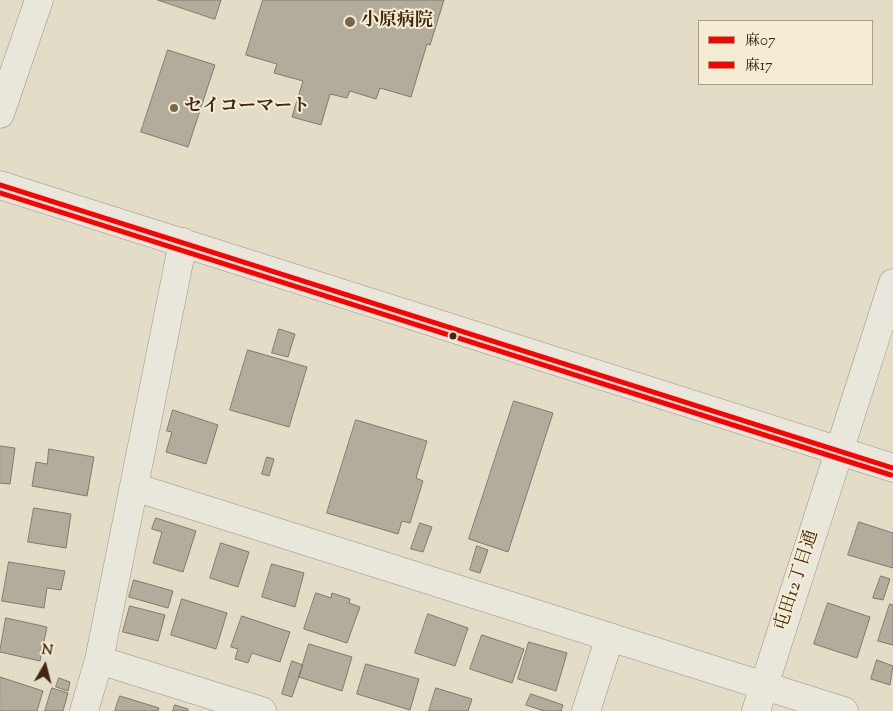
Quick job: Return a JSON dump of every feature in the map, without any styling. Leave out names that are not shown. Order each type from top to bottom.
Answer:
[{"type":"street","points":[[0,114],[39,0]]},
{"type":"street","points":[[0,185],[29,196],[183,242],[893,468]]},
{"type":"street","points":[[84,711],[99,660],[183,242]]},
{"type":"street","name":"屯田12丁目通","points":[[756,711],[893,283]]},
{"type":"street","points":[[134,487],[844,711]]},
{"type":"street","points":[[586,711],[610,636]]},
{"type":"street","points":[[99,660],[262,711]]},
{"type":"building","points":[[158,0],[221,0],[215,19]]},
{"type":"building","points":[[263,0],[444,0],[430,45],[427,44],[411,97],[380,88],[376,99],[350,91],[347,98],[330,94],[321,125],[292,117],[303,81],[274,73],[277,64],[246,55]]},
{"type":"building","points":[[168,50],[215,65],[188,147],[141,132]]},
{"type":"building","points":[[279,329],[295,334],[288,357],[272,353]]},
{"type":"building","points":[[248,350],[307,367],[289,427],[230,410]]},
{"type":"building","points":[[514,401],[553,413],[508,552],[469,539]]},
{"type":"building","points":[[173,410],[218,425],[206,464],[166,452],[172,432],[167,431]]},
{"type":"building","points":[[356,420],[427,441],[416,478],[423,481],[410,523],[402,521],[398,534],[327,513]]},
{"type":"building","points":[[0,446],[15,448],[10,484],[0,483]]},
{"type":"building","points":[[49,449],[94,457],[87,496],[32,486],[36,462],[47,464]]},
{"type":"building","points":[[267,457],[274,459],[269,476],[262,474]]},
{"type":"building","points":[[34,508],[71,514],[66,548],[28,542]]},
{"type":"building","points":[[156,518],[196,531],[183,572],[153,563],[162,532],[152,529]]},
{"type":"building","points":[[859,522],[893,533],[893,568],[848,555]]},
{"type":"building","points":[[420,523],[432,527],[423,552],[411,549]]},
{"type":"building","points":[[221,543],[249,552],[238,587],[210,578]]},
{"type":"building","points":[[477,546],[488,550],[480,573],[470,570]]},
{"type":"building","points":[[9,562],[65,571],[61,590],[47,588],[44,608],[2,601]]},
{"type":"building","points":[[272,564],[304,573],[295,607],[262,597]]},
{"type":"building","points":[[881,576],[890,579],[883,600],[873,598]]},
{"type":"building","points":[[134,580],[173,591],[168,608],[129,597]]},
{"type":"building","points":[[316,593],[331,598],[332,593],[350,599],[349,603],[360,607],[347,643],[304,629]]},
{"type":"building","points":[[182,599],[227,613],[216,649],[171,635]]},
{"type":"building","points":[[828,603],[870,617],[857,658],[814,644]]},
{"type":"building","points":[[890,604],[893,605],[893,645],[878,641]]},
{"type":"building","points":[[130,606],[165,615],[158,641],[123,632]]},
{"type":"building","points":[[428,614],[468,628],[455,666],[415,653]]},
{"type":"building","points":[[242,616],[290,632],[280,662],[252,653],[248,663],[235,659],[238,649],[231,647]]},
{"type":"building","points":[[6,618],[47,627],[40,661],[0,652]]},
{"type":"building","points":[[482,635],[524,649],[512,683],[470,669]]},
{"type":"building","points":[[529,642],[567,653],[556,691],[518,679]]},
{"type":"building","points":[[309,644],[352,657],[342,691],[299,677]]},
{"type":"building","points":[[877,660],[893,666],[890,685],[871,679]]},
{"type":"building","points":[[292,661],[303,665],[292,697],[282,694]]},
{"type":"building","points":[[366,664],[419,679],[410,710],[357,694]]},
{"type":"building","points":[[0,677],[43,691],[37,711],[0,711]]},
{"type":"building","points":[[59,678],[70,682],[68,691],[56,687]]},
{"type":"building","points":[[52,688],[68,693],[63,711],[45,711]]},
{"type":"building","points":[[436,688],[472,699],[468,711],[429,711]]},
{"type":"building","points":[[531,694],[563,705],[561,711],[544,711],[526,705]]},
{"type":"building","points":[[120,696],[159,708],[158,711],[115,711]]},
{"type":"building","points":[[175,705],[188,709],[188,711],[173,711]]},
{"type":"transit line","name":"麻07","points":[[0,185],[893,468]]},
{"type":"transit line","name":"麻17","points":[[0,193],[891,475]]},
{"type":"place","name":"小原病院","points":[[350,22]]},
{"type":"place","name":"セイコーマート","points":[[174,108]]}]
